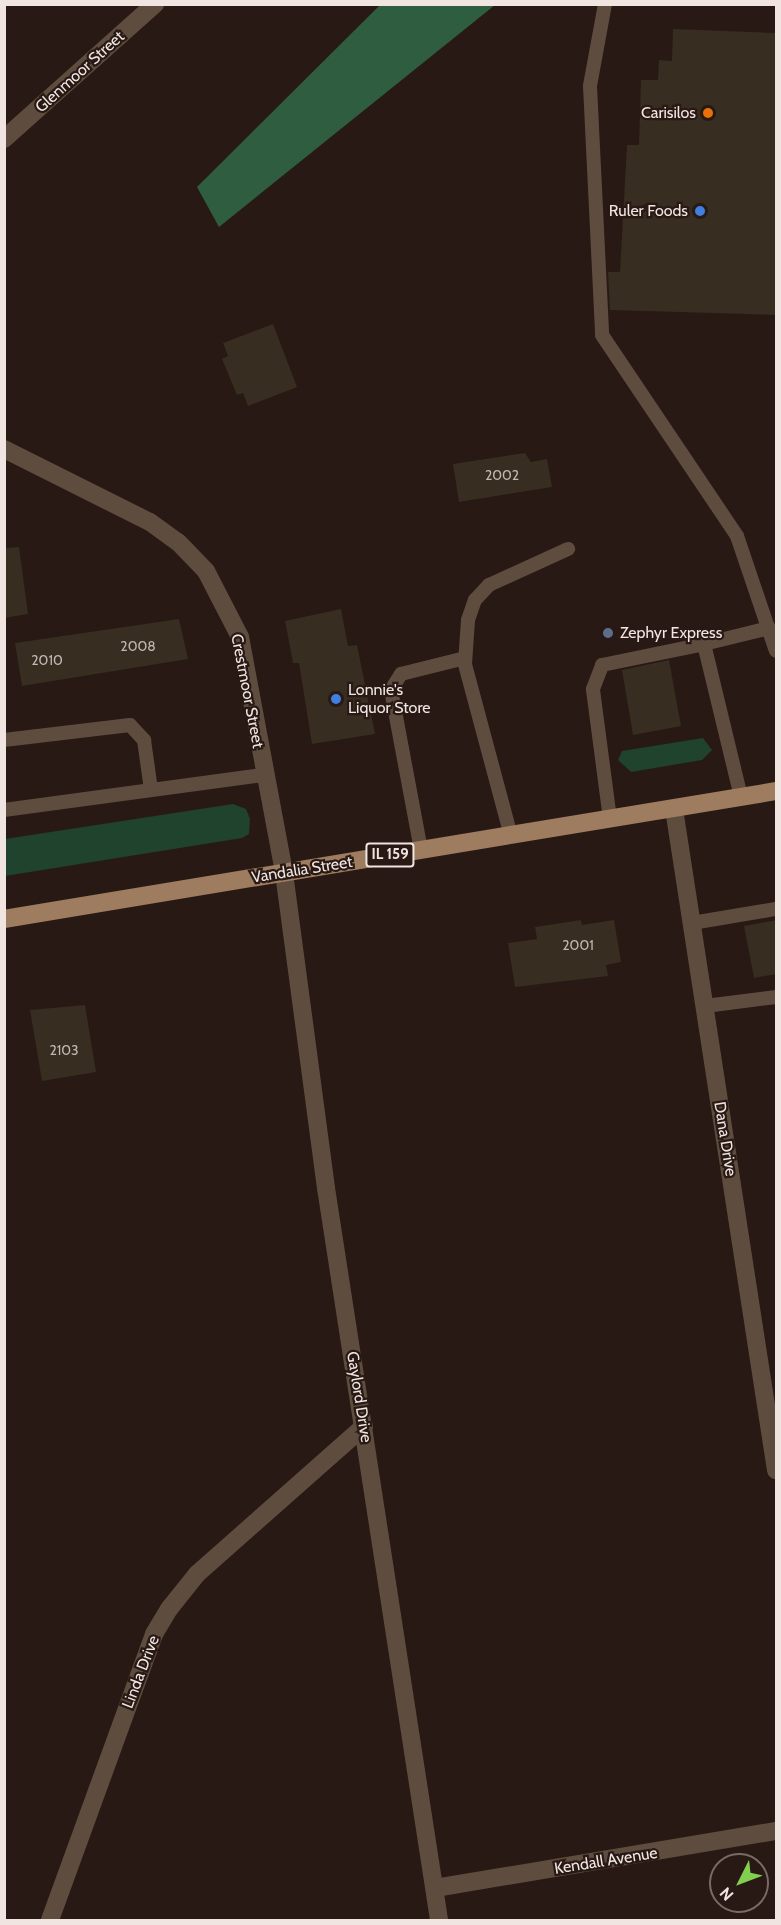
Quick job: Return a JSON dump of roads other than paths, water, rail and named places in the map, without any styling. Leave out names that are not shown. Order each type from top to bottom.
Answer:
[{"type":"main road","name":"Vandalia Street","points":[[4,920],[777,791]]},
{"type":"street","name":"Glenmoor Street","points":[[4,139],[155,4]]},
{"type":"street","name":"Crestmoor Street","points":[[4,449],[150,522],[206,571],[240,637],[263,774],[284,873]]},
{"type":"street","name":"Dana Drive","points":[[674,809],[777,1470]]},
{"type":"street","name":"Gaylord Drive","points":[[284,873],[364,1426],[439,1920]]},
{"type":"street","name":"Linda Drive","points":[[51,1920],[154,1634],[197,1574],[364,1426]]},
{"type":"street","name":"Kendall Avenue","points":[[435,1888],[777,1831]]},
{"type":"lane","points":[[605,4],[590,86],[602,335],[737,536],[777,651]]},
{"type":"lane","points":[[511,836],[465,658],[464,638],[475,600],[489,585],[568,549]]},
{"type":"lane","points":[[610,819],[593,689],[602,665],[769,628]]},
{"type":"lane","points":[[704,644],[741,797]]},
{"type":"lane","points":[[421,850],[391,690],[400,674],[465,658]]},
{"type":"lane","points":[[4,740],[130,725],[144,740],[151,790]]},
{"type":"lane","points":[[4,810],[263,774]]},
{"type":"lane","points":[[692,923],[777,909]]},
{"type":"lane","points":[[705,1006],[777,997]]},
{"type":"place","name":"Carisilos","points":[[708,113]]},
{"type":"place","name":"Ruler Foods","points":[[700,211]]},
{"type":"place","name":"Zephyr Express","points":[[608,633]]},
{"type":"place","name":"Lonnie's Liquor Store","points":[[336,699]]}]
